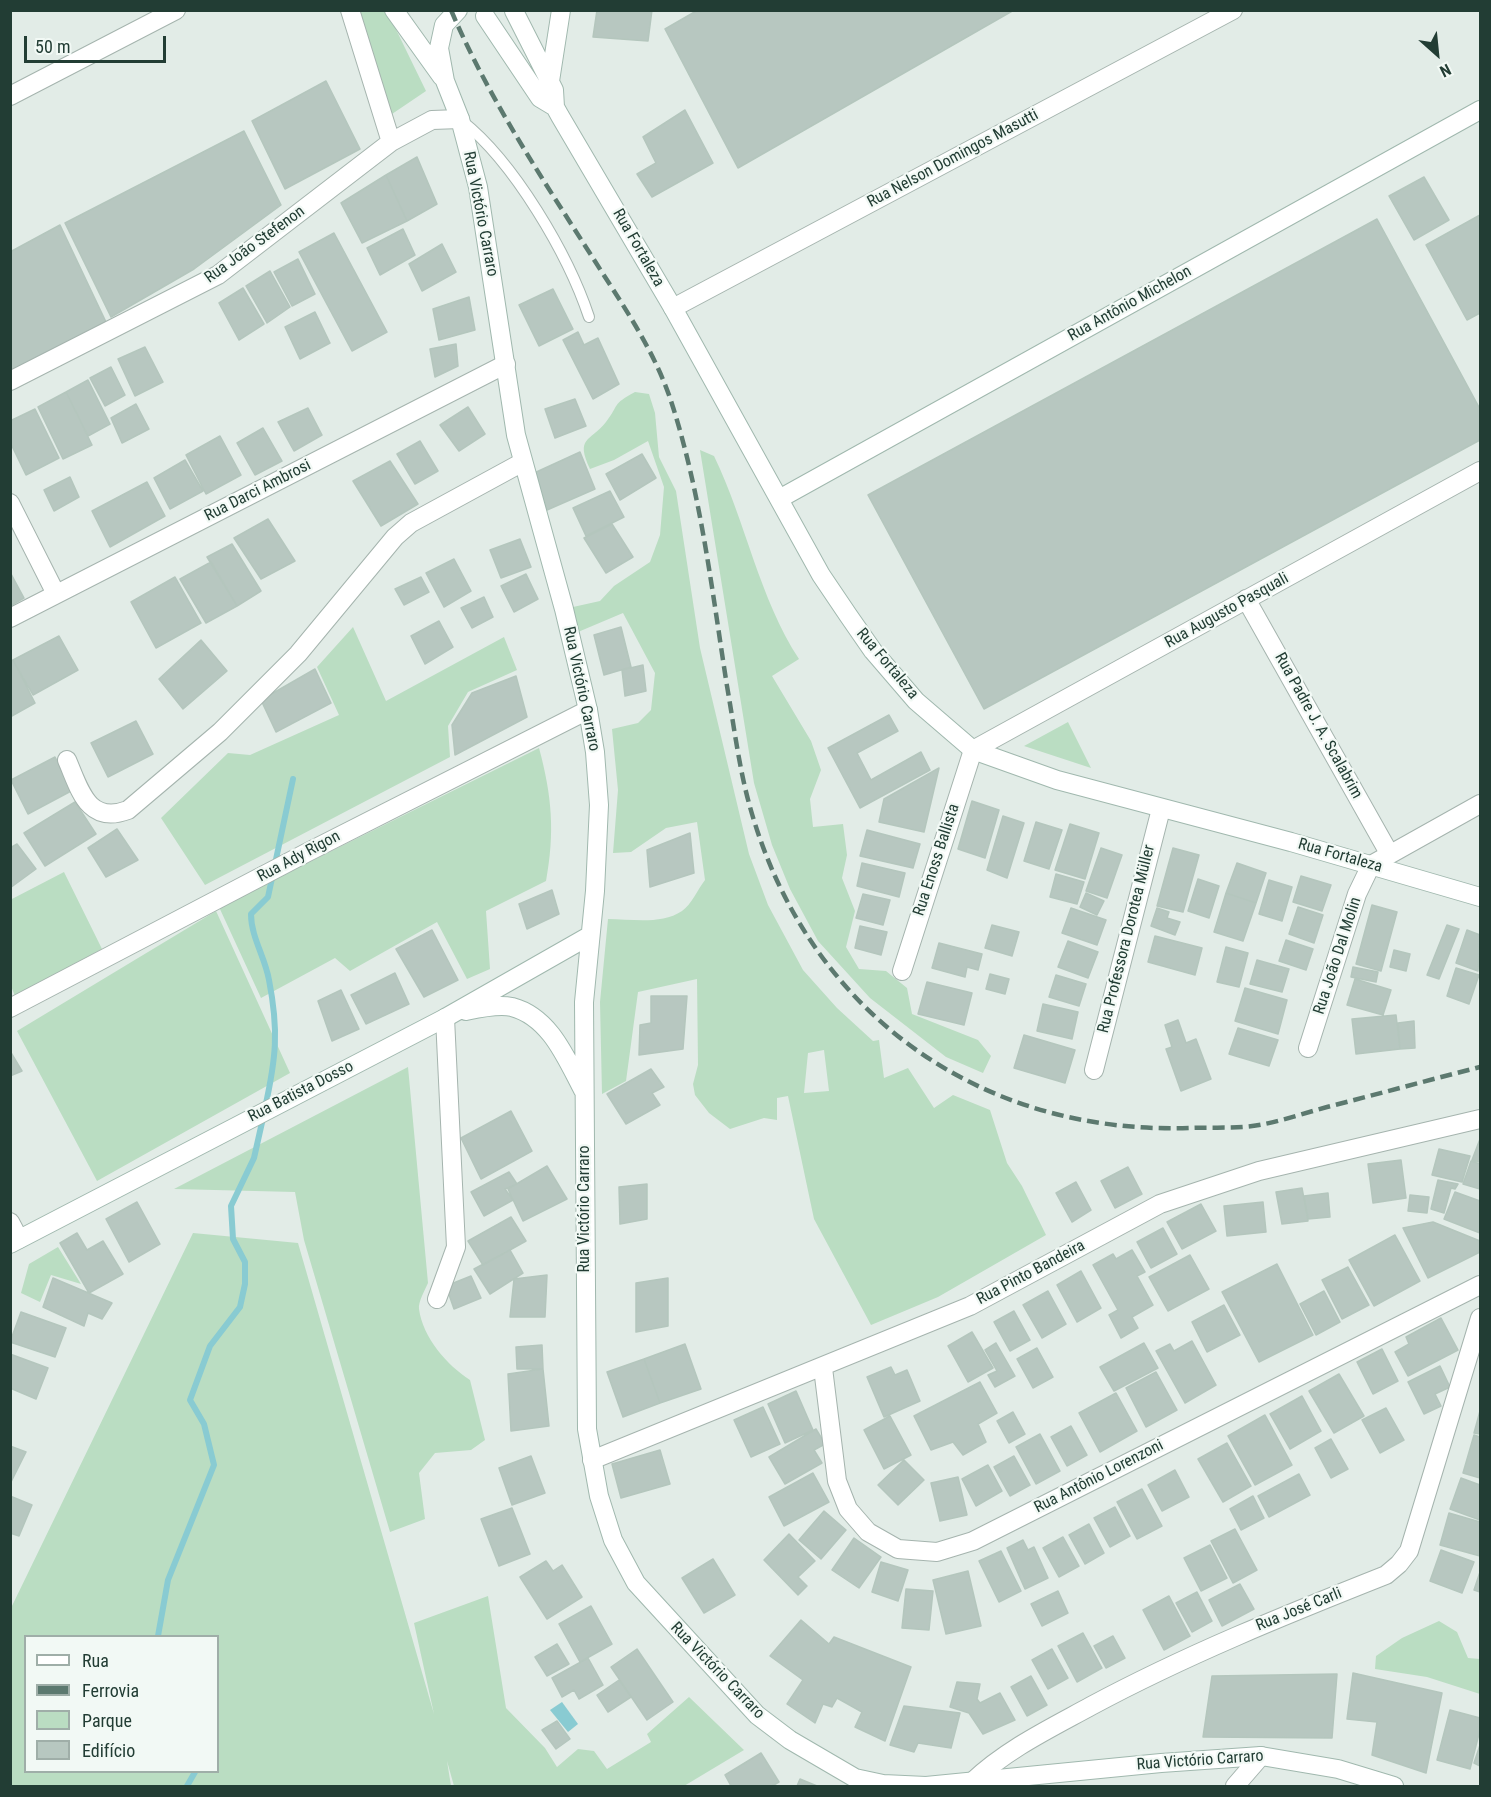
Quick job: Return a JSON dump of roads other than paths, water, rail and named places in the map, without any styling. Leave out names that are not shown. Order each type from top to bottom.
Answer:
[{"type":"street","points":[[10,96],[176,10]]},
{"type":"street","points":[[350,10],[391,142]]},
{"type":"street","points":[[394,10],[445,81]]},
{"type":"street","name":"Rua Victório Carraro","points":[[458,10],[444,26],[439,48],[445,81],[460,119],[477,187],[523,462],[561,597],[588,710],[599,804],[584,1002],[587,1429],[599,1496],[613,1540],[636,1584],[757,1715],[790,1740],[855,1778],[905,1786],[972,1784],[1161,1762],[1261,1756],[1338,1769],[1394,1786]]},
{"type":"street","points":[[549,81],[561,10]]},
{"type":"street","name":"Rua Nelson Domingos Masutti","points":[[673,308],[1233,10]]},
{"type":"street","points":[[480,13],[495,18],[514,11]]},
{"type":"street","name":"Rua Fortaleza","points":[[514,11],[554,90],[555,107],[673,308],[822,575],[873,651],[916,701],[973,750],[1056,780],[1371,865],[1480,897]]},
{"type":"street","name":"Rua Fortaleza","points":[[480,13],[540,98],[555,107]]},
{"type":"street","name":"Rua Antônio Michelon","points":[[779,499],[1480,110]]},
{"type":"street","name":"Rua João Stefenon","points":[[10,381],[218,275],[391,142],[432,120],[460,119]]},
{"type":"street","name":"Rua Darci Ambrosi","points":[[10,618],[506,364]]},
{"type":"street","points":[[67,760],[81,792],[96,811],[114,815],[128,810],[220,732],[298,654],[395,537],[411,523],[523,462]]},
{"type":"street","name":"Rua Augusto Pasquali","points":[[973,750],[1480,471]]},
{"type":"street","points":[[10,503],[56,594]]},
{"type":"street","name":"Rua Padre J. A. Scalabrim","points":[[1246,599],[1389,853]]},
{"type":"street","name":"Rua Ady Rigon","points":[[10,1008],[306,853],[588,710]]},
{"type":"street","name":"Rua Enoss Ballista","points":[[902,970],[973,750]]},
{"type":"street","points":[[1371,865],[1480,804]]},
{"type":"street","name":"Rua Professora Dorotea Müller","points":[[1094,1070],[1161,809]]},
{"type":"street","name":"Rua João Dal Molin","points":[[1308,1048],[1357,894],[1371,865]]},
{"type":"street","name":"Rua Batista Dosso","points":[[15,1241],[450,1015],[589,936]]},
{"type":"street","points":[[437,1299],[456,1247],[450,1015],[491,1007],[512,1007],[537,1020],[556,1040],[585,1094]]},
{"type":"street","name":"Rua Pinto Bandeira","points":[[592,1460],[823,1368],[970,1306],[1160,1204],[1259,1171],[1480,1119]]},
{"type":"street","points":[[10,1222],[15,1241],[10,1260]]},
{"type":"street","name":"Rua Antônio Lorenzoni","points":[[823,1368],[837,1481],[848,1509],[868,1532],[898,1549],[937,1552],[973,1541],[1480,1285]]},
{"type":"street","name":"Rua José Carli","points":[[972,1784],[1020,1744],[1124,1689],[1234,1635],[1386,1575],[1399,1564],[1409,1551],[1480,1318]]},
{"type":"street","points":[[1234,1786],[1261,1756]]},
{"type":"lane","points":[[460,119],[485,139],[526,195],[578,283],[589,317]]},
{"type":"water","points":[[562,1702],[578,1724],[568,1732],[550,1710]]},
{"type":"waterway","points":[[265,1108],[274,1059],[274,1014],[267,972],[253,931],[251,914],[268,897],[293,779]]},
{"type":"waterway","points":[[158,1635],[168,1580],[214,1465],[204,1424],[190,1400],[210,1346],[240,1307],[245,1284],[245,1262],[233,1239],[231,1206],[254,1158],[263,1118]]},
{"type":"waterway","points":[[187,1786],[194,1773]]},
{"type":"railway","points":[[451,10],[498,105],[636,326],[664,382],[681,436],[698,507],[737,747],[750,807],[777,880],[813,944],[858,1000],[912,1047],[972,1083],[1039,1109],[1112,1125],[1189,1128],[1259,1125],[1480,1067]]}]
